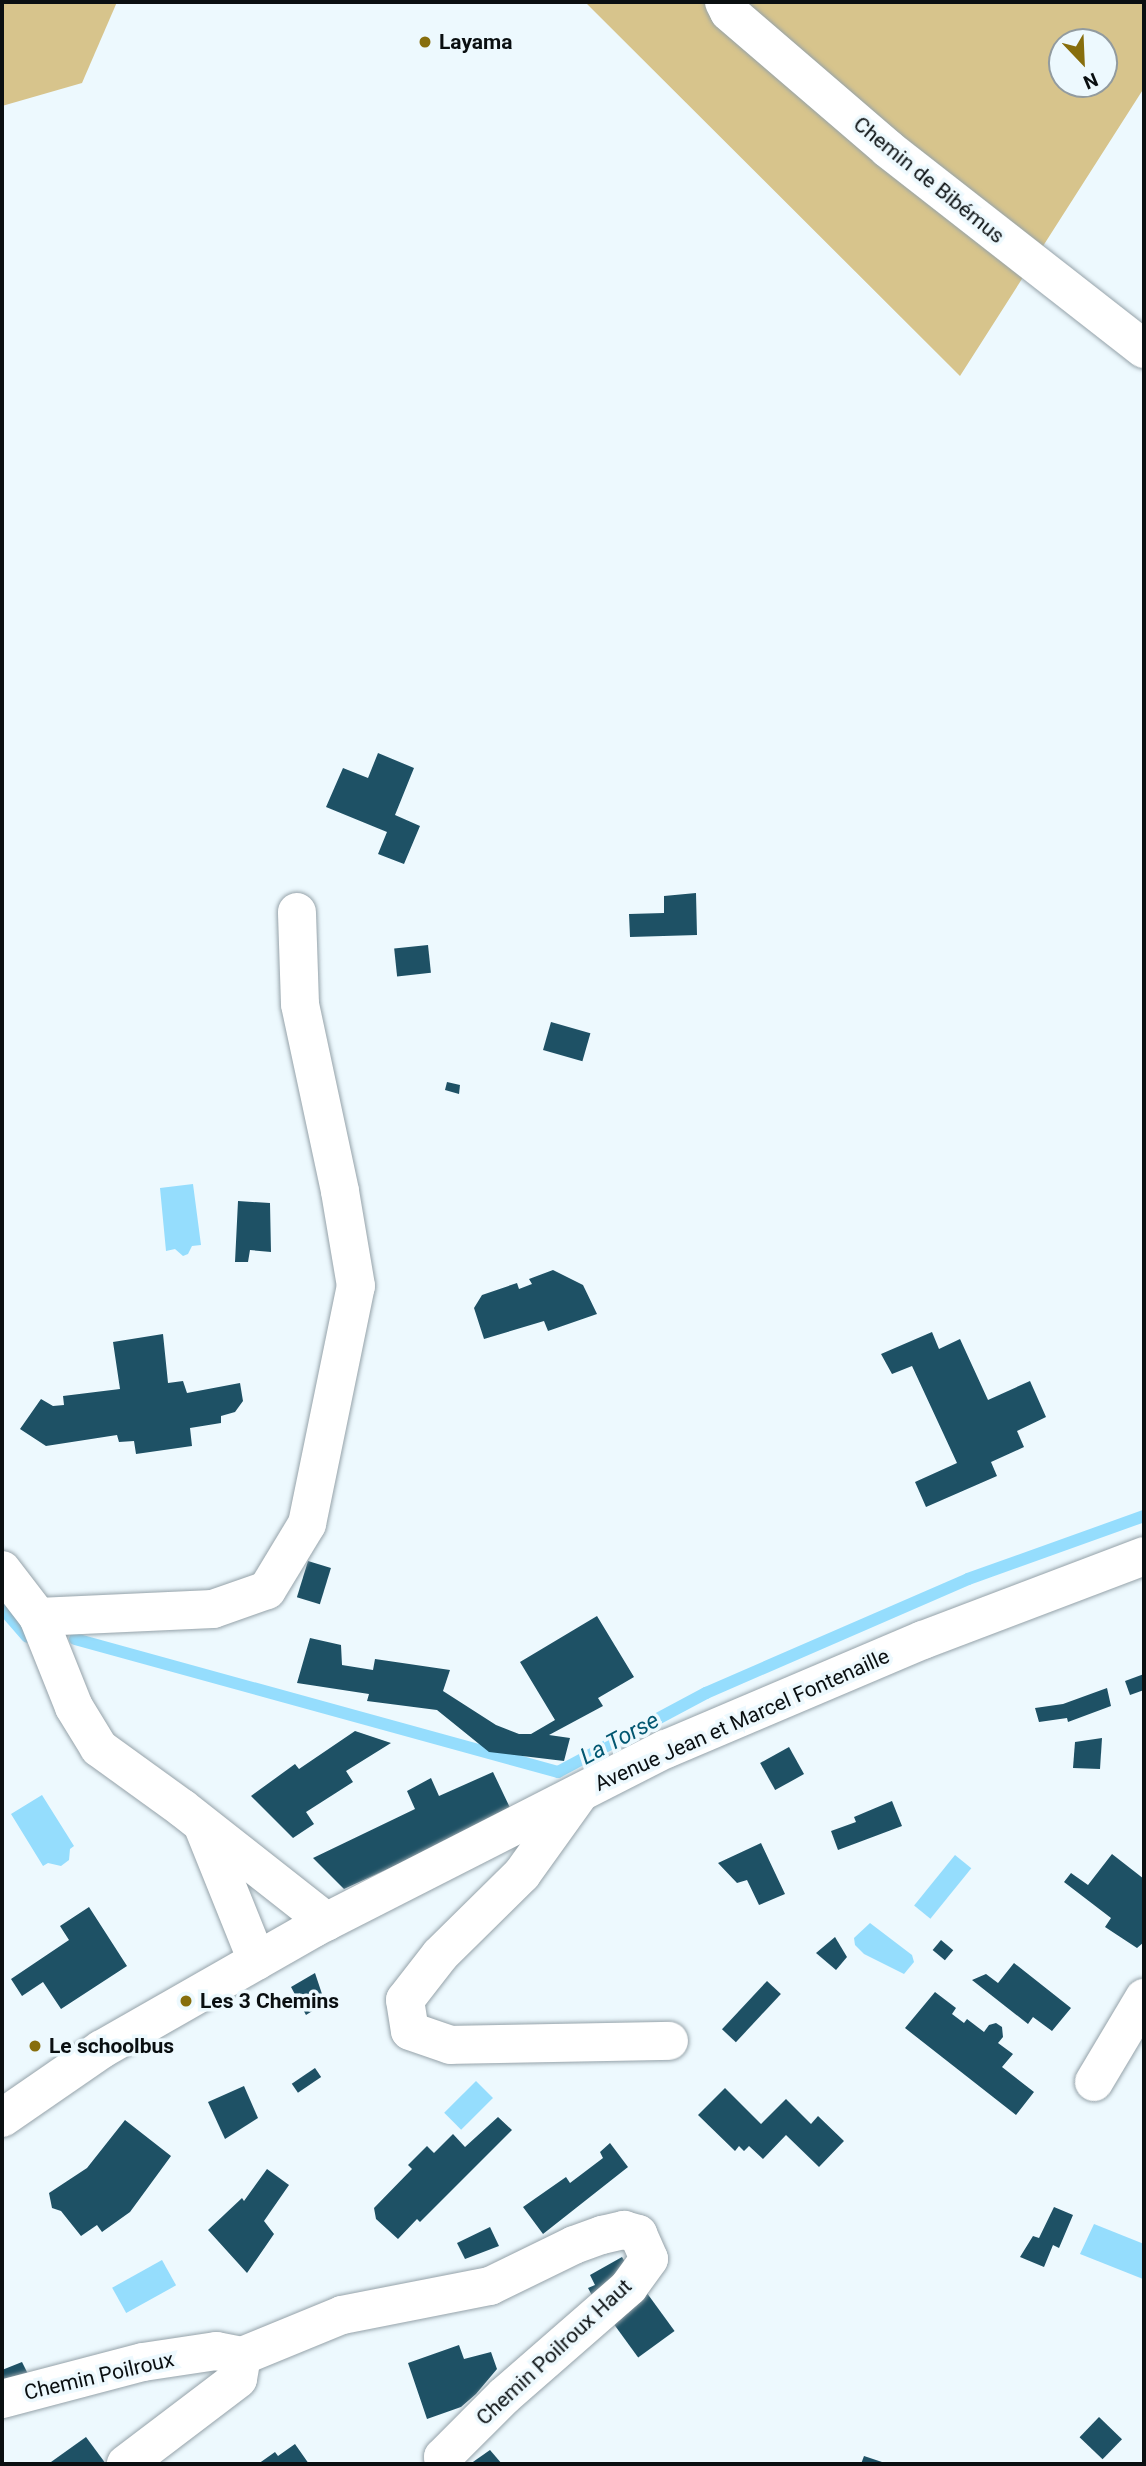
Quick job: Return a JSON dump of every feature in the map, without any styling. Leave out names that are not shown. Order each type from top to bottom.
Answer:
[{"type":"street","name":"Chemin de Bibémus","points":[[724,2],[729,12],[888,149],[1144,349]]},
{"type":"street","points":[[38,1617],[212,1609],[267,1590],[307,1524],[356,1286],[340,1191],[300,1003],[297,912]]},
{"type":"street","name":"Avenue Jean et Marcel Fontenaille","points":[[2,2118],[102,2049],[321,1925],[666,1749],[923,1640],[1144,1556]]},
{"type":"street","points":[[2,1570],[38,1617],[74,1707],[99,1748],[203,1827],[321,1925]]},
{"type":"street","points":[[580,1793],[522,1874],[440,1955],[405,2000],[410,2031],[451,2045],[669,2041]]},
{"type":"street","points":[[203,1827],[257,1961]]},
{"type":"street","points":[[1094,2081],[1144,1998]]},
{"type":"street","name":"Chemin Poilroux Haut","points":[[242,2356],[342,2315],[490,2286],[574,2245],[602,2235],[624,2230],[638,2234],[649,2259],[629,2287],[504,2396],[443,2457],[444,2464]]},
{"type":"street","name":"Chemin Poilroux","points":[[2,2399],[143,2361],[216,2351],[242,2356]]},
{"type":"street","points":[[125,2464],[238,2379],[242,2356]]},
{"type":"shaded area","points":[[2,2],[117,2],[82,83],[2,106]]},
{"type":"shaded area","points":[[585,2],[1144,2],[1144,88],[960,376]]},
{"type":"water","points":[[193,1184],[201,1245],[192,1246],[188,1254],[183,1256],[175,1249],[166,1251],[160,1188]]},
{"type":"water","points":[[42,1795],[74,1846],[70,1849],[69,1860],[61,1866],[48,1863],[43,1866],[11,1814]]},
{"type":"water","points":[[955,1855],[971,1868],[930,1919],[914,1906]]},
{"type":"water","points":[[870,1923],[912,1955],[914,1962],[904,1974],[864,1954],[855,1945],[854,1938]]},
{"type":"water","points":[[476,2081],[493,2098],[461,2130],[444,2113]]},
{"type":"water","points":[[1094,2224],[1144,2244],[1143,2279],[1080,2254]]},
{"type":"water","points":[[162,2260],[176,2285],[126,2313],[112,2288]]},
{"type":"building","points":[[378,753],[414,768],[395,815],[420,826],[404,864],[378,854],[387,832],[326,807],[343,768],[368,778]]},
{"type":"building","points":[[696,893],[697,935],[630,937],[629,914],[664,913],[664,896]]},
{"type":"building","points":[[428,945],[431,973],[397,976],[394,949]]},
{"type":"building","points":[[551,1022],[590,1033],[582,1061],[543,1050]]},
{"type":"building","points":[[447,1082],[460,1085],[459,1094],[445,1090]]},
{"type":"building","points":[[238,1201],[270,1203],[271,1252],[250,1250],[248,1262],[235,1262]]},
{"type":"building","points":[[553,1270],[583,1285],[597,1314],[548,1331],[544,1321],[484,1339],[474,1308],[482,1295],[517,1283],[519,1289],[532,1284],[529,1279]]},
{"type":"building","points":[[932,1332],[939,1349],[960,1339],[988,1400],[1030,1381],[1046,1417],[1017,1431],[1024,1447],[991,1462],[997,1476],[926,1507],[915,1482],[957,1463],[912,1366],[892,1374],[881,1354]]},
{"type":"building","points":[[163,1334],[168,1383],[183,1381],[187,1393],[240,1383],[243,1401],[235,1412],[221,1416],[221,1423],[190,1428],[192,1446],[136,1454],[134,1441],[119,1442],[117,1435],[46,1446],[20,1429],[41,1399],[53,1406],[64,1405],[63,1396],[120,1389],[113,1342]]},
{"type":"building","points":[[308,1561],[331,1568],[320,1604],[297,1597]]},
{"type":"building","points":[[597,1616],[634,1677],[598,1698],[603,1706],[549,1735],[570,1738],[564,1761],[489,1752],[437,1710],[367,1701],[369,1694],[297,1683],[310,1638],[341,1645],[342,1665],[373,1670],[375,1659],[450,1670],[443,1691],[496,1725],[519,1734],[531,1734],[555,1720],[520,1662]]},
{"type":"building","points":[[1144,1674],[1144,1690],[1130,1695],[1125,1681]]},
{"type":"building","points":[[1107,1688],[1111,1706],[1068,1722],[1067,1718],[1039,1722],[1035,1708],[1063,1704]]},
{"type":"building","points":[[355,1731],[391,1743],[346,1771],[353,1782],[306,1812],[314,1824],[293,1838],[251,1796],[295,1764],[299,1769]]},
{"type":"building","points":[[1102,1738],[1100,1769],[1073,1768],[1075,1742]]},
{"type":"building","points":[[789,1747],[804,1774],[775,1790],[760,1763]]},
{"type":"building","points":[[493,1772],[512,1812],[344,1889],[313,1858],[415,1809],[407,1791],[431,1778],[439,1796]]},
{"type":"building","points":[[892,1801],[902,1826],[838,1850],[831,1831],[856,1822],[854,1817]]},
{"type":"building","points":[[761,1843],[785,1894],[759,1905],[747,1880],[737,1883],[718,1863]]},
{"type":"building","points":[[1112,1854],[1144,1879],[1144,1942],[1137,1948],[1105,1927],[1111,1918],[1064,1882],[1071,1873],[1088,1885]]},
{"type":"building","points":[[89,1907],[127,1966],[61,2009],[43,1982],[22,1996],[11,1979],[69,1940],[60,1926]]},
{"type":"building","points":[[835,1937],[847,1957],[836,1970],[816,1953]]},
{"type":"building","points":[[941,1940],[953,1950],[945,1960],[933,1950]]},
{"type":"building","points":[[1014,1963],[1071,2008],[1052,2031],[1033,2017],[1028,2024],[972,1980],[986,1974],[998,1983]]},
{"type":"building","points":[[315,1973],[325,2003],[306,2015],[291,1987]]},
{"type":"building","points":[[767,1981],[781,1994],[736,2042],[722,2029]]},
{"type":"building","points":[[935,1992],[956,2008],[952,2014],[964,2023],[967,2019],[984,2032],[989,2025],[996,2023],[1002,2027],[1003,2037],[998,2043],[1013,2054],[1002,2067],[1034,2092],[1016,2115],[905,2028]]},
{"type":"building","points":[[315,2068],[321,2077],[298,2093],[292,2084]]},
{"type":"building","points":[[244,2086],[258,2118],[225,2139],[208,2102]]},
{"type":"building","points":[[725,2088],[761,2124],[786,2099],[811,2124],[818,2116],[844,2141],[819,2167],[786,2135],[763,2159],[749,2146],[744,2151],[739,2146],[735,2151],[698,2115]]},
{"type":"building","points":[[498,2117],[512,2130],[420,2222],[417,2219],[398,2239],[376,2219],[374,2208],[412,2169],[408,2165],[427,2146],[434,2153],[453,2134],[465,2147]]},
{"type":"building","points":[[125,2120],[171,2156],[130,2212],[102,2232],[97,2225],[81,2236],[61,2211],[52,2208],[49,2193],[87,2168]]},
{"type":"building","points":[[610,2143],[628,2167],[543,2234],[523,2207],[566,2177],[570,2183],[603,2158],[600,2152]]},
{"type":"building","points":[[267,2169],[289,2185],[264,2221],[274,2234],[247,2273],[208,2230],[242,2198],[244,2201]]},
{"type":"building","points":[[1054,2207],[1073,2215],[1059,2248],[1053,2245],[1044,2267],[1020,2257],[1033,2236],[1039,2238]]},
{"type":"building","points":[[490,2227],[499,2246],[465,2259],[457,2243]]},
{"type":"building","points":[[622,2257],[631,2272],[596,2303],[588,2288],[595,2285],[590,2275]]},
{"type":"building","points":[[644,2289],[675,2331],[638,2358],[608,2315]]},
{"type":"building","points":[[459,2345],[464,2359],[491,2352],[497,2369],[461,2407],[427,2419],[408,2363]]},
{"type":"building","points":[[22,2362],[30,2378],[2,2387],[2,2370]]},
{"type":"building","points":[[1099,2417],[1122,2439],[1103,2459],[1080,2437]]},
{"type":"building","points":[[86,2437],[106,2464],[51,2462]]},
{"type":"building","points":[[295,2444],[309,2464],[258,2464],[275,2452],[278,2456]]},
{"type":"building","points":[[490,2450],[502,2464],[470,2464]]},
{"type":"building","points":[[864,2456],[888,2464],[861,2464]]},
{"type":"waterway","name":"La Torse","points":[[75,1639],[558,1772],[706,1693],[968,1579],[1144,1516]]},
{"type":"waterway","points":[[2,1608],[27,1637]]},
{"type":"place","name":"Layama","points":[[425,42]]},
{"type":"place","name":"Les 3 Chemins","points":[[186,2001]]},
{"type":"place","name":"Le schoolbus","points":[[35,2046]]}]
